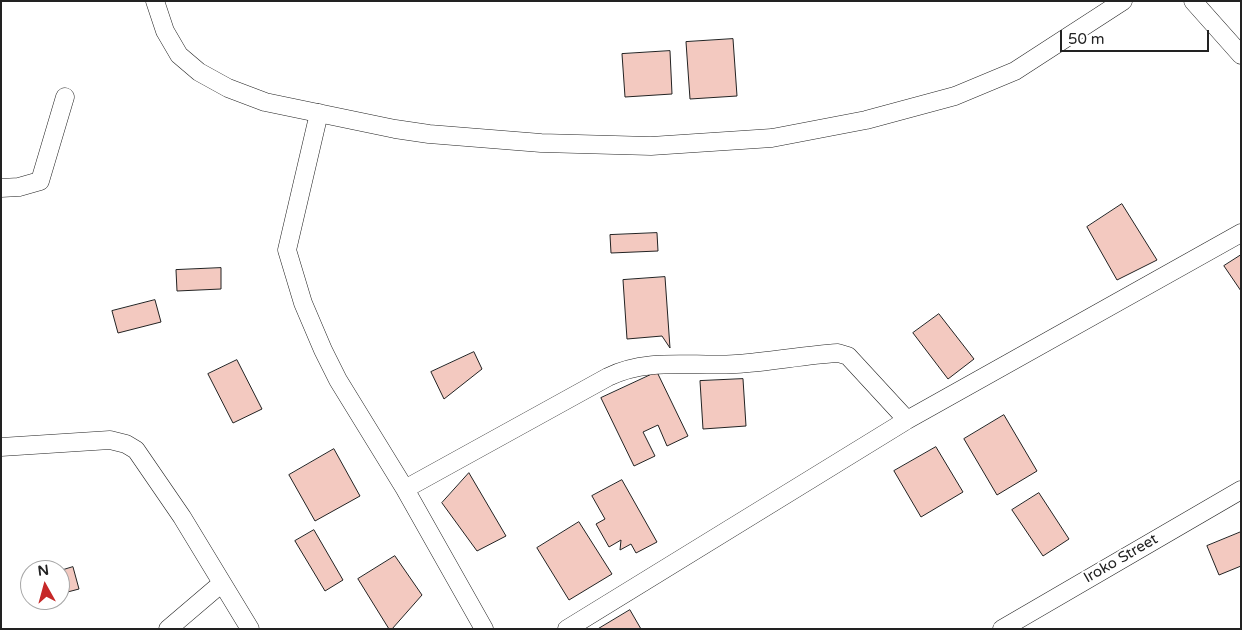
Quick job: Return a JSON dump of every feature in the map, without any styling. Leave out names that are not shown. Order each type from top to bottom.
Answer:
[{"type":"street","points":[[155,1],[165,31],[179,55],[199,72],[228,88],[265,102],[428,134],[540,143],[650,146],[772,138],[842,125],[914,108],[985,85],[1015,72],[1123,1]]},
{"type":"street","points":[[1193,1],[1241,55]]},
{"type":"street","points":[[1,188],[20,187],[40,182],[65,97]]},
{"type":"street","points":[[319,112],[287,250],[303,303],[322,350],[338,380],[405,489],[484,629]]},
{"type":"street","points":[[567,629],[907,420],[1241,233]]},
{"type":"street","points":[[405,489],[608,377],[637,366],[658,364],[739,364],[838,353],[848,356],[907,420]]},
{"type":"street","points":[[1,447],[110,440],[126,444],[136,450],[182,517],[250,629]]},
{"type":"street","name":"Iroko Street","points":[[1002,629],[1241,490]]},
{"type":"street","points":[[168,629],[222,583]]},
{"type":"building","points":[[733,39],[737,96],[690,99],[686,42]]},
{"type":"building","points":[[670,51],[672,94],[625,97],[622,54]]},
{"type":"building","points":[[1122,204],[1157,260],[1117,280],[1087,227]]},
{"type":"building","points":[[657,233],[658,251],[611,253],[610,235]]},
{"type":"building","points":[[1241,255],[1241,291],[1224,266]]},
{"type":"building","points":[[221,268],[221,289],[177,291],[176,270]]},
{"type":"building","points":[[665,277],[670,348],[662,336],[627,339],[623,280]]},
{"type":"building","points":[[155,300],[161,322],[118,333],[112,311]]},
{"type":"building","points":[[939,314],[974,359],[948,379],[913,333]]},
{"type":"building","points":[[474,352],[482,369],[444,399],[431,372]]},
{"type":"building","points":[[237,360],[262,409],[233,423],[208,374]]},
{"type":"building","points":[[657,372],[688,436],[667,446],[658,425],[643,432],[655,456],[634,466],[601,398]]},
{"type":"building","points":[[743,379],[746,426],[703,429],[700,381]]},
{"type":"building","points":[[1004,415],[1037,471],[997,495],[964,439]]},
{"type":"building","points":[[936,447],[963,492],[921,517],[894,471]]},
{"type":"building","points":[[334,449],[360,496],[315,521],[289,475]]},
{"type":"building","points":[[469,473],[506,536],[477,551],[442,503]]},
{"type":"building","points":[[622,480],[657,542],[636,553],[631,544],[620,550],[621,540],[609,547],[596,524],[605,519],[592,496]]},
{"type":"building","points":[[1039,493],[1069,539],[1043,556],[1012,510]]},
{"type":"building","points":[[579,522],[612,574],[569,600],[537,548]]},
{"type":"building","points":[[314,530],[343,580],[325,591],[295,541]]},
{"type":"building","points":[[1241,532],[1241,566],[1219,575],[1207,546]]},
{"type":"building","points":[[395,556],[422,595],[392,629],[389,629],[358,579]]},
{"type":"building","points":[[73,567],[79,589],[70,591],[70,568]]},
{"type":"building","points":[[630,610],[641,629],[598,629]]}]
